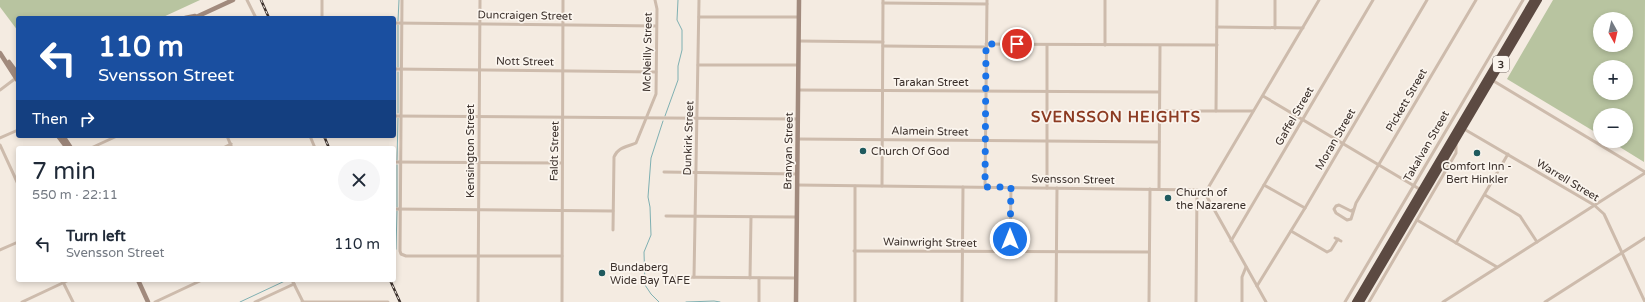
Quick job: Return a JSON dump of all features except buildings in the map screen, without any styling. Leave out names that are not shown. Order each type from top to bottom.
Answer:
[{"type":"highway","name":"Takalvan Street","points":[[1361,302],[1533,0]]},
{"type":"highway","name":"Takalvan Street","points":[[1489,79],[1539,0]]},
{"type":"highway","name":"Takalvan Street","points":[[1355,302],[1390,242],[1440,169],[1456,142],[1461,127]]},
{"type":"street","points":[[198,16],[233,0]]},
{"type":"street","points":[[247,0],[255,16]]},
{"type":"street","points":[[322,0],[322,16]]},
{"type":"street","points":[[402,0],[400,162],[401,254],[406,256],[562,256]]},
{"type":"street","name":"Kensington Street","points":[[478,302],[480,0]]},
{"type":"street","name":"Faldt Street","points":[[562,302],[562,71],[564,0]]},
{"type":"street","name":"McNeilly Street","points":[[613,230],[614,158],[617,151],[636,143],[656,94],[657,9],[655,0]]},
{"type":"street","name":"Dunkirk Street","points":[[694,277],[699,0]]},
{"type":"street","name":"Branyan Street","points":[[796,302],[799,0]]},
{"type":"street","points":[[1105,0],[1105,45]]},
{"type":"street","points":[[1216,111],[1217,0]]},
{"type":"street","points":[[1275,0],[1275,28]]},
{"type":"street","points":[[1266,302],[1204,192],[1208,188],[1319,0]]},
{"type":"street","name":"Gaffel Street","points":[[1231,241],[1373,0]]},
{"type":"street","name":"Moran Street","points":[[1257,286],[1305,208],[1427,0]]},
{"type":"street","name":"Pickett Street","points":[[1354,209],[1351,211],[1339,205],[1334,209],[1336,213],[1349,220],[1353,216],[1356,203],[1476,0]]},
{"type":"street","name":"Takalvan Street","points":[[1345,302],[1523,0]]},
{"type":"street","points":[[882,186],[883,1],[987,2],[985,187]]},
{"type":"street","points":[[193,16],[204,13]]},
{"type":"street","points":[[699,16],[798,17]]},
{"type":"street","name":"Duncraigen Street","points":[[396,23],[656,26]]},
{"type":"street","points":[[1217,27],[1303,28]]},
{"type":"street","points":[[798,41],[986,45],[1217,45]]},
{"type":"street","points":[[1046,188],[1047,45]]},
{"type":"street","points":[[1159,189],[1160,46]]},
{"type":"street","points":[[0,52],[16,73]]},
{"type":"street","points":[[0,52],[16,73]]},
{"type":"street","points":[[698,65],[798,65]]},
{"type":"street","name":"Nott Street","points":[[396,69],[656,72]]},
{"type":"street","points":[[1443,302],[1645,172],[1480,74]]},
{"type":"street","points":[[0,90],[16,78]]},
{"type":"street","name":"Tarakan Street","points":[[798,90],[1159,92]]},
{"type":"street","points":[[1262,96],[1423,192]]},
{"type":"street","points":[[1159,111],[1253,111]]},
{"type":"street","points":[[396,116],[798,120]]},
{"type":"street","name":"Warrell Street","points":[[1461,127],[1594,206],[1604,214],[1645,302]]},
{"type":"street","points":[[0,138],[16,131]]},
{"type":"street","points":[[95,146],[113,138]]},
{"type":"street","name":"Alamein Street","points":[[798,139],[1159,142]]},
{"type":"street","points":[[1369,302],[1457,151],[1456,142]]},
{"type":"street","points":[[0,145],[16,180]]},
{"type":"street","points":[[1456,243],[1508,154]]},
{"type":"street","points":[[396,162],[562,163]]},
{"type":"street","points":[[1440,169],[1440,182]]},
{"type":"street","points":[[664,172],[797,174]]},
{"type":"street","points":[[1264,184],[1305,208]]},
{"type":"street","name":"Svensson Street","points":[[797,185],[1159,189],[1197,190],[1204,192]]},
{"type":"street","points":[[855,186],[855,302]]},
{"type":"street","points":[[962,302],[963,187]]},
{"type":"street","points":[[1010,252],[1011,187]]},
{"type":"street","points":[[1056,302],[1057,188]]},
{"type":"street","points":[[1149,302],[1150,189]]},
{"type":"street","points":[[1196,302],[1197,190]]},
{"type":"street","points":[[1484,195],[1520,216],[1537,242]]},
{"type":"street","points":[[396,209],[613,211]]},
{"type":"street","points":[[666,216],[797,217]]},
{"type":"street","points":[[750,278],[751,217]]},
{"type":"street","points":[[1417,220],[1497,267]]},
{"type":"street","points":[[1291,231],[1326,252],[1331,250],[1338,240]]},
{"type":"street","points":[[1387,232],[1390,242]]},
{"type":"street","points":[[1545,302],[1645,238]]},
{"type":"street","points":[[0,250],[16,243]]},
{"type":"street","name":"Wainwright Street","points":[[854,251],[1056,253],[1149,252]]},
{"type":"street","points":[[1242,302],[1242,277],[1246,267]]},
{"type":"street","points":[[664,277],[796,278]]},
{"type":"street","points":[[759,278],[759,302]]},
{"type":"street","points":[[22,302],[61,282]]},
{"type":"street","points":[[63,282],[72,302]]},
{"type":"street","points":[[139,282],[148,302]]},
{"type":"street","points":[[155,302],[198,282]]},
{"type":"street","points":[[256,302],[294,284],[302,302],[388,302]]},
{"type":"green space","points":[[0,0],[200,0],[165,16],[16,16],[16,28],[0,7]]},
{"type":"green space","points":[[1553,0],[1645,0],[1644,162],[1621,148],[1633,148],[1633,108],[1593,108],[1593,131],[1507,79]]},
{"type":"waterway","points":[[398,21],[399,0]]},
{"type":"waterway","points":[[665,116],[678,80],[678,66],[682,50],[682,30],[677,20],[678,0]]},
{"type":"waterway","points":[[398,25],[398,67]]},
{"type":"waterway","points":[[398,72],[398,113]]},
{"type":"waterway","points":[[397,160],[398,118]]},
{"type":"waterway","points":[[659,302],[645,285],[644,252],[651,235],[650,207],[648,197],[651,158],[663,121]]},
{"type":"waterway","points":[[397,165],[397,207]]},
{"type":"waterway","points":[[396,249],[397,211]]},
{"type":"waterway","points":[[240,302],[283,282]]},
{"type":"waterway","points":[[686,302],[720,302]]},
{"type":"railway","points":[[261,0],[268,16]]},
{"type":"railway","points":[[325,138],[328,146]]},
{"type":"railway","points":[[391,282],[400,302]]},
{"type":"place","name":"Church Of God","points":[[863,151]]},
{"type":"place","name":"Comfort Inn - Bert Hinkler","points":[[1477,153]]},
{"type":"place","name":"Church of the Nazarene","points":[[1168,198]]},
{"type":"place","name":"Bundaberg Wide Bay TAFE","points":[[602,273]]},
{"type":"district","name":"SVENSSON HEIGHTS","points":[[1116,117]]},
{"type":"route","points":[[1010,239],[1011,187],[985,187],[986,44],[1017,44]]}]
